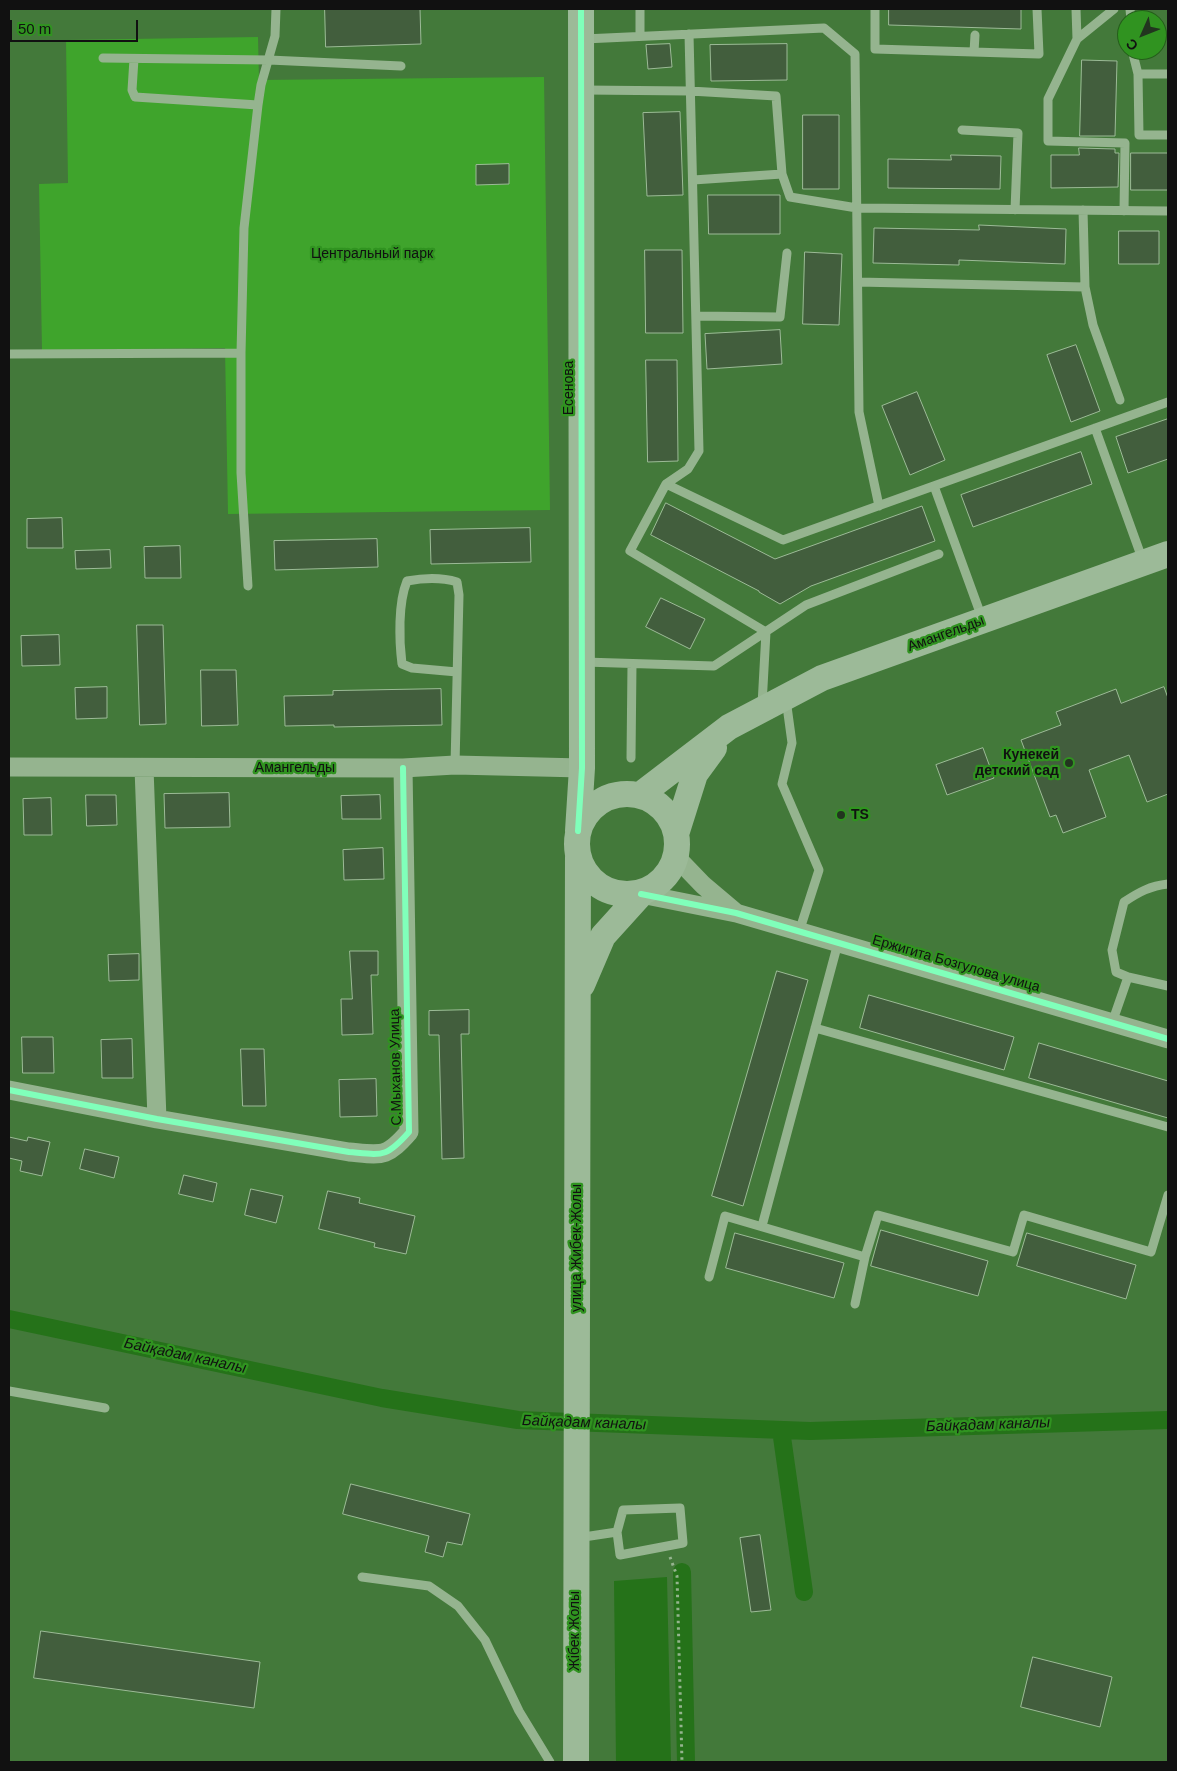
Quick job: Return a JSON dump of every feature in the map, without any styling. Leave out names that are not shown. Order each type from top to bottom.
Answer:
[{"type":"main road","name":"Есенова","points":[[578,831],[582,768],[581,9]]},
{"type":"main road","name":"Амангельды","points":[[640,795],[729,727],[822,678],[1168,554]]},
{"type":"main road","points":[[578,995],[603,936],[641,894],[664,880],[677,858],[677,831],[695,774],[729,727]]},
{"type":"main road","points":[[582,768],[614,795]]},
{"type":"main road","points":[[641,894],[614,894],[591,880],[578,857],[578,831],[591,808],[614,795],[640,795],[663,808],[677,831]]},
{"type":"main road","name":"улица Жибек-Жолы","points":[[574,1500],[577,1338],[578,857]]},
{"type":"main road","name":"Жібек Жолы","points":[[574,1500],[576,1762]]},
{"type":"street","name":"Амангельды","points":[[9,767],[403,768],[455,765],[582,768]]},
{"type":"street","points":[[144,768],[157,1119]]},
{"type":"street","name":"С.Мыханов Улица","points":[[9,1090],[157,1119],[349,1152],[379,1154],[394,1149],[409,1132],[403,768]]},
{"type":"street","points":[[677,858],[736,913]]},
{"type":"street","name":"Ержигита Бозгулова улица","points":[[641,894],[736,913],[1168,1039]]},
{"type":"lane","points":[[248,586],[241,473],[244,228],[258,105],[261,85],[275,36],[276,9]]},
{"type":"lane","points":[[640,9],[640,36]]},
{"type":"lane","points":[[875,9],[875,49],[1039,54],[1037,9]]},
{"type":"lane","points":[[1076,9],[1077,39]]},
{"type":"lane","points":[[1114,9],[1077,39],[1048,99],[1048,141],[1125,143],[1124,210]]},
{"type":"lane","points":[[581,39],[824,28],[855,54],[859,412],[879,506]]},
{"type":"lane","points":[[689,34],[699,451],[688,469],[666,484],[630,551],[766,632]]},
{"type":"lane","points":[[974,52],[975,35]]},
{"type":"lane","points":[[103,58],[269,60],[401,66]]},
{"type":"lane","points":[[134,59],[132,90],[135,98],[258,105]]},
{"type":"lane","points":[[1134,60],[1138,74],[1139,135],[1168,135]]},
{"type":"lane","points":[[1138,74],[1168,74]]},
{"type":"lane","points":[[581,90],[690,91],[776,96],[782,174],[790,197],[857,208],[1168,211]]},
{"type":"lane","points":[[962,130],[1018,133],[1015,210]]},
{"type":"lane","points":[[693,180],[782,174]]},
{"type":"lane","points":[[1083,210],[1084,287],[1093,325],[1120,400]]},
{"type":"lane","points":[[696,316],[780,317],[787,252]]},
{"type":"lane","points":[[858,282],[1084,287]]},
{"type":"lane","points":[[9,354],[241,353]]},
{"type":"lane","points":[[666,484],[783,540],[1168,402]]},
{"type":"lane","points":[[1095,428],[1144,563]]},
{"type":"lane","points":[[934,486],[983,621]]},
{"type":"lane","points":[[582,662],[714,666],[806,605],[939,554]]},
{"type":"lane","points":[[455,765],[459,594],[456,582],[448,579],[419,578],[407,580],[402,593],[400,650],[402,664],[412,668],[457,672]]},
{"type":"lane","points":[[762,710],[766,632]]},
{"type":"lane","points":[[631,758],[632,664]]},
{"type":"lane","points":[[786,697],[792,742],[782,784],[819,870],[799,932]]},
{"type":"lane","points":[[1168,884],[1140,891],[1124,902],[1112,950],[1116,972],[1128,977],[1168,986]]},
{"type":"lane","points":[[762,1226],[838,943]]},
{"type":"lane","points":[[1112,1023],[1128,977]]},
{"type":"lane","points":[[815,1028],[1168,1127]]},
{"type":"lane","points":[[855,1304],[865,1257],[878,1214],[1013,1252],[1024,1215],[1152,1252],[1168,1195]]},
{"type":"lane","points":[[709,1276],[725,1216],[865,1257]]},
{"type":"lane","points":[[9,1391],[105,1408]]},
{"type":"lane","points":[[680,1508],[683,1543],[620,1555],[617,1532],[622,1510],[680,1508]]},
{"type":"lane","points":[[574,1539],[617,1532]]},
{"type":"lane","points":[[362,1577],[428,1586],[458,1606],[485,1640],[519,1711],[550,1762]]},
{"type":"path","points":[[666,1547],[677,1576],[682,1762]]},
{"type":"green space","name":"Центральный парк","points":[[258,37],[259,80],[544,77],[550,510],[228,514],[225,348],[42,350],[39,184],[68,183],[66,40]]},
{"type":"shaded area","points":[[667,1577],[671,1762],[616,1762],[614,1581]]},
{"type":"building","points":[[325,9],[420,9],[421,44],[326,47]]},
{"type":"building","points":[[889,9],[1021,9],[1021,29],[889,25]]},
{"type":"building","points":[[670,44],[672,67],[648,69],[646,45]]},
{"type":"building","points":[[787,44],[787,80],[711,81],[710,45]]},
{"type":"building","points":[[1082,60],[1117,61],[1115,136],[1080,136]]},
{"type":"building","points":[[680,112],[683,195],[647,196],[643,113]]},
{"type":"building","points":[[803,115],[839,115],[839,189],[803,189]]},
{"type":"building","points":[[1079,148],[1115,149],[1115,153],[1119,153],[1118,187],[1051,188],[1051,155],[1079,155]]},
{"type":"building","points":[[1131,153],[1168,153],[1168,190],[1131,190]]},
{"type":"building","points":[[951,155],[1001,156],[1000,189],[888,188],[888,159],[951,160]]},
{"type":"building","points":[[509,164],[509,184],[476,185],[476,165]]},
{"type":"building","points":[[708,195],[780,195],[780,234],[709,234]]},
{"type":"building","points":[[979,225],[1066,229],[1065,264],[959,260],[959,265],[873,263],[874,228],[979,230]]},
{"type":"building","points":[[1119,231],[1159,231],[1159,264],[1119,264]]},
{"type":"building","points":[[645,250],[682,250],[683,333],[646,333]]},
{"type":"building","points":[[805,252],[842,254],[839,325],[803,324]]},
{"type":"building","points":[[780,330],[782,364],[707,369],[705,334]]},
{"type":"building","points":[[1076,345],[1100,411],[1071,422],[1047,355]]},
{"type":"building","points":[[646,360],[677,360],[678,461],[648,462]]},
{"type":"building","points":[[917,392],[945,460],[910,475],[882,406]]},
{"type":"building","points":[[1168,419],[1168,459],[1128,473],[1116,437]]},
{"type":"building","points":[[1081,452],[1092,484],[973,527],[961,495]]},
{"type":"building","points":[[666,503],[775,559],[922,506],[935,541],[811,586],[780,604],[759,591],[651,535]]},
{"type":"building","points":[[62,518],[63,548],[27,548],[27,519]]},
{"type":"building","points":[[530,528],[531,562],[431,564],[430,530]]},
{"type":"building","points":[[377,539],[378,567],[275,570],[274,541]]},
{"type":"building","points":[[180,546],[181,578],[145,578],[144,547]]},
{"type":"building","points":[[110,550],[111,568],[76,569],[75,551]]},
{"type":"building","points":[[661,598],[705,619],[690,649],[646,627]]},
{"type":"building","points":[[137,625],[163,625],[166,724],[140,725]]},
{"type":"building","points":[[59,635],[60,665],[22,666],[21,636]]},
{"type":"building","points":[[201,670],[236,670],[238,725],[202,726]]},
{"type":"building","points":[[107,687],[107,718],[76,719],[75,688]]},
{"type":"building","name":"Кунекей детский сад","points":[[1164,687],[1168,698],[1168,794],[1147,802],[1129,755],[1089,770],[1106,817],[1063,833],[1056,815],[1050,817],[1021,740],[1061,725],[1056,712],[1116,689],[1121,703]]},
{"type":"building","points":[[441,689],[442,725],[285,726],[284,696],[333,695],[333,691]]},
{"type":"building","points":[[983,748],[994,778],[947,795],[936,765]]},
{"type":"building","points":[[229,793],[230,827],[165,828],[164,794]]},
{"type":"building","points":[[86,795],[116,795],[117,825],[87,826]]},
{"type":"building","points":[[380,795],[381,819],[342,819],[341,796]]},
{"type":"building","points":[[51,798],[52,835],[24,835],[23,799]]},
{"type":"building","points":[[383,848],[384,879],[344,880],[343,850]]},
{"type":"building","points":[[350,951],[378,951],[378,975],[371,975],[373,1034],[342,1035],[341,999],[352,999]]},
{"type":"building","points":[[139,954],[139,980],[109,981],[108,955]]},
{"type":"building","points":[[777,971],[808,980],[743,1206],[712,1196]]},
{"type":"building","points":[[869,995],[1014,1037],[1004,1070],[860,1028]]},
{"type":"building","points":[[469,1010],[469,1034],[461,1034],[464,1158],[442,1159],[439,1035],[429,1035],[429,1011]]},
{"type":"building","points":[[22,1037],[53,1037],[54,1073],[23,1073]]},
{"type":"building","points":[[132,1039],[133,1078],[102,1078],[101,1040]]},
{"type":"building","points":[[1039,1043],[1168,1081],[1168,1118],[1029,1078]]},
{"type":"building","points":[[241,1049],[264,1049],[266,1106],[243,1106]]},
{"type":"building","points":[[376,1079],[377,1116],[340,1117],[339,1080]]},
{"type":"building","points":[[9,1137],[27,1141],[28,1137],[50,1142],[42,1176],[20,1171],[22,1161],[9,1158]]},
{"type":"building","points":[[85,1149],[119,1157],[114,1178],[80,1169]]},
{"type":"building","points":[[184,1175],[217,1183],[213,1202],[179,1194]]},
{"type":"building","points":[[251,1189],[283,1196],[276,1223],[245,1215]]},
{"type":"building","points":[[328,1191],[360,1198],[359,1203],[415,1216],[406,1254],[374,1247],[375,1243],[319,1229]]},
{"type":"building","points":[[881,1230],[988,1261],[978,1296],[871,1266]]},
{"type":"building","points":[[735,1233],[844,1263],[834,1298],[726,1268]]},
{"type":"building","points":[[1027,1233],[1136,1265],[1126,1299],[1017,1266]]},
{"type":"building","points":[[351,1484],[470,1514],[462,1545],[447,1542],[443,1557],[425,1552],[429,1536],[343,1514]]},
{"type":"building","points":[[760,1535],[771,1610],[751,1612],[740,1538]]},
{"type":"building","points":[[41,1631],[260,1662],[254,1708],[34,1678]]},
{"type":"building","points":[[1033,1657],[1112,1677],[1100,1727],[1021,1707]]},
{"type":"waterway","name":"Байқадам каналы","points":[[9,1319],[382,1398],[518,1420],[810,1431],[1168,1420]]},
{"type":"waterway","points":[[781,1430],[804,1592]]},
{"type":"waterway","points":[[682,1572],[686,1762]]},
{"type":"cycle path","points":[[578,831],[582,768],[581,9]]},
{"type":"cycle path","points":[[9,1090],[157,1119],[349,1152],[377,1154],[389,1151],[395,1147],[409,1132],[403,768]]},
{"type":"cycle path","points":[[641,894],[736,913],[1168,1039]]},
{"type":"place","name":"Кунекей детский сад","points":[[1069,763]]},
{"type":"place","name":"TS","points":[[841,815]]}]
